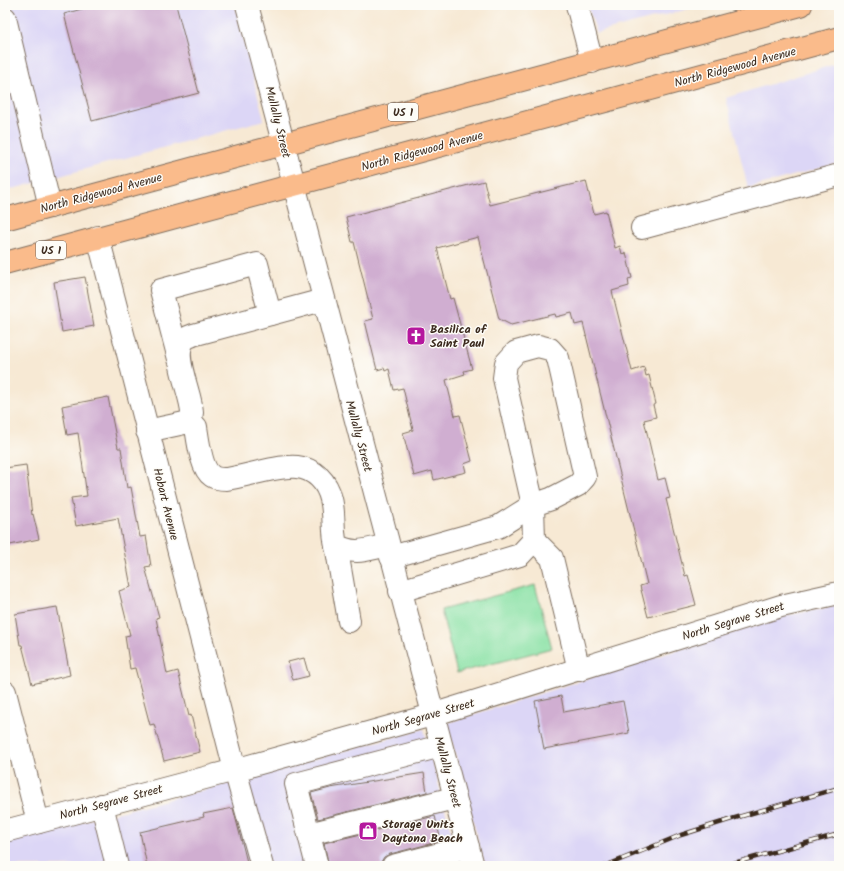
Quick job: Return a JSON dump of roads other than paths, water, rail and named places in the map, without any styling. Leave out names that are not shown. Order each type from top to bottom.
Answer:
[{"type":"main road","name":"North Ridgewood Avenue","points":[[5,219],[592,62],[755,11],[800,5]]},
{"type":"main road","name":"North Ridgewood Avenue","points":[[5,263],[839,38]]},
{"type":"street","name":"Mullally Street","points":[[247,5],[470,856]]},
{"type":"street","points":[[577,5],[592,62]]},
{"type":"street","points":[[5,18],[50,207]]},
{"type":"street","points":[[642,228],[839,175]]},
{"type":"street","name":"Hobart Avenue","points":[[98,237],[235,770],[262,866]]},
{"type":"street","points":[[189,422],[192,414],[190,399],[161,290],[257,264],[270,314]]},
{"type":"street","points":[[179,359],[180,346],[185,339],[193,334],[324,300]]},
{"type":"street","points":[[336,545],[346,550],[389,551],[498,527],[533,505],[551,499],[578,485],[585,477],[558,358],[550,349],[538,346],[516,352],[506,363],[504,378],[533,505],[534,540],[552,558],[579,670]]},
{"type":"street","points":[[148,431],[189,422],[196,427],[204,465],[207,471],[211,476],[219,479],[227,479],[286,467],[298,467],[321,478],[327,486],[332,500],[334,534],[349,621]]},
{"type":"street","points":[[400,591],[520,555],[534,540]]},
{"type":"street","name":"North Segrave Street","points":[[5,831],[235,770],[432,715],[781,606],[839,593]]},
{"type":"street","points":[[5,692],[38,822]]},
{"type":"street","points":[[317,866],[296,784],[441,746]]},
{"type":"street","points":[[309,834],[454,798]]},
{"type":"street","points":[[102,805],[117,866]]},
{"type":"street","points":[[393,866],[470,856]]},
{"type":"railway","points":[[605,866],[681,835],[839,788]]},
{"type":"railway","points":[[723,866],[839,834]]},
{"type":"place","name":"Basilica of Saint Paul","points":[[416,336]]},
{"type":"place","name":"Storage Units Daytona Beach","points":[[368,831]]}]
